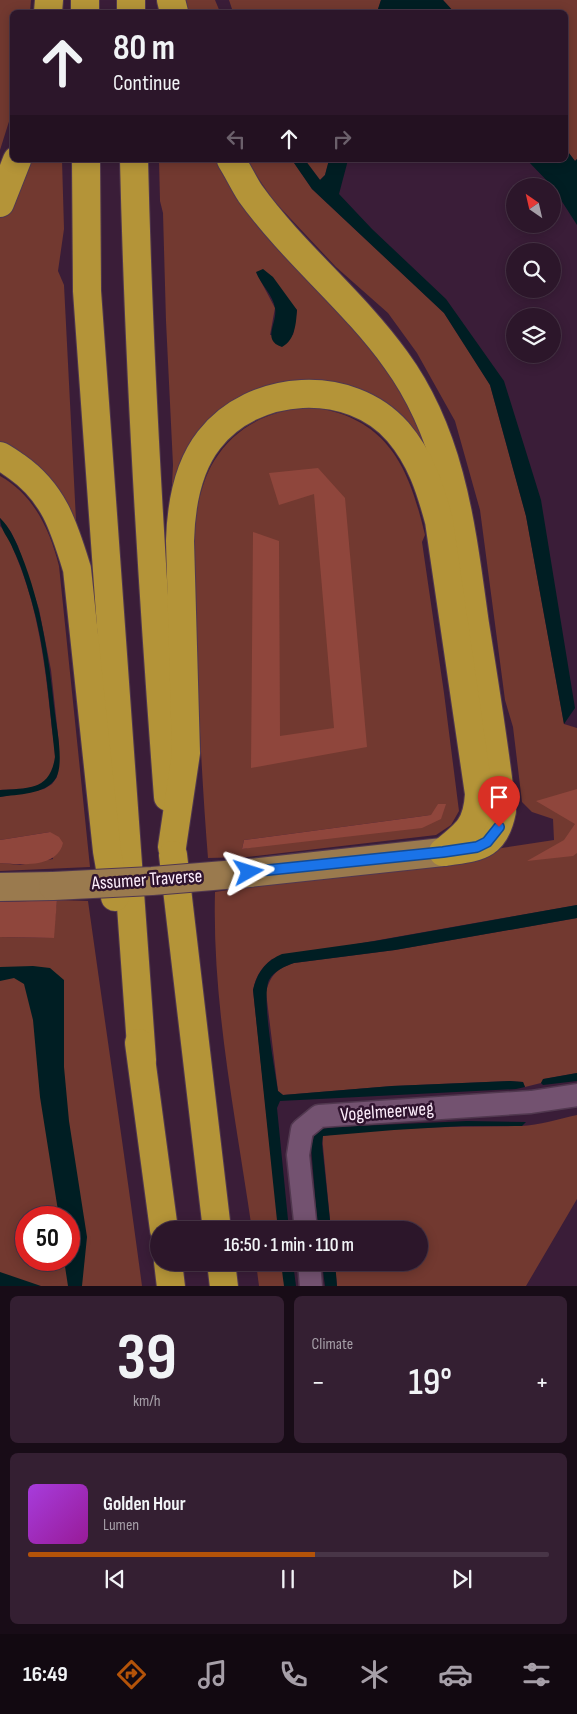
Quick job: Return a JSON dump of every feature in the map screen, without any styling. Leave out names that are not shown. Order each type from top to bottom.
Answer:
[{"type":"highway","points":[[0,203],[16,162]]},
{"type":"highway","points":[[86,162],[87,291],[142,1060]]},
{"type":"highway","points":[[134,162],[137,289],[152,582],[172,847],[217,1221]]},
{"type":"highway","points":[[232,162],[250,192],[289,241],[370,328],[396,360],[419,394],[436,430],[448,465],[464,546],[502,811],[499,827],[487,842],[477,847],[443,852]]},
{"type":"highway","points":[[172,847],[186,753],[180,541],[181,513],[188,483],[198,459],[209,440],[222,426],[260,403],[290,395],[309,394],[329,395],[348,400],[382,418],[397,432],[415,455],[429,482],[439,521],[479,794],[478,812],[474,824],[462,837],[443,852]]},
{"type":"highway","points":[[0,456],[34,479],[54,506],[66,533],[77,569],[107,851],[142,1060],[163,1221]]},
{"type":"highway","points":[[169,1271],[171,1286]]},
{"type":"highway","points":[[222,1271],[224,1286]]},
{"type":"main road","name":"Assumer Traverse","points":[[0,887],[152,881],[443,852]]},
{"type":"street","name":"Vogelmeerweg","points":[[305,1221],[298,1155],[302,1130],[320,1116],[536,1102],[577,1095]]},
{"type":"street","points":[[310,1271],[311,1286]]},
{"type":"shaded area","points":[[0,0],[31,0],[30,10],[10,10],[10,118],[0,150]]},
{"type":"shaded area","points":[[183,0],[215,0],[219,10],[186,10]]},
{"type":"shaded area","points":[[229,0],[381,0],[378,10],[232,10]]},
{"type":"shaded area","points":[[381,0],[443,0],[452,10],[378,10]]},
{"type":"shaded area","points":[[443,0],[577,0],[577,159],[575,161],[568,152],[568,10],[452,10]]},
{"type":"shaded area","points":[[568,152],[575,161],[577,159],[577,225],[561,200],[561,178],[544,178],[529,162],[568,162]]},
{"type":"shaded area","points":[[26,162],[62,162],[64,229],[58,271],[64,285],[77,540],[0,445],[0,218],[14,192]]},
{"type":"shaded area","points":[[159,162],[220,162],[402,381],[435,464],[416,435],[271,387],[171,505],[173,465],[163,213],[160,201]],"holes":[[[256,272],[297,310],[293,335],[270,335],[275,308]]]},
{"type":"shaded area","points":[[247,162],[293,162],[312,189],[444,313],[490,385],[526,516],[564,724],[577,728],[577,905],[272,959],[260,973],[253,990],[278,1221],[251,1221],[221,1019],[217,977],[215,892],[554,840],[553,819],[532,812],[522,802],[513,727],[505,700],[480,510],[455,421],[417,353],[388,313],[336,267],[273,200]]},
{"type":"shaded area","points":[[293,162],[306,162],[320,180],[325,175],[328,162],[347,162],[339,194],[372,229],[446,299],[504,381],[541,500],[575,708],[564,724],[526,516],[490,385],[444,313],[312,189]]},
{"type":"shaded area","points":[[306,162],[328,162],[325,175],[320,180]]},
{"type":"shaded area","points":[[263,269],[273,277],[297,310],[292,336],[282,347],[272,340],[271,336],[275,314],[274,303],[256,272]]},
{"type":"shaded area","points":[[312,407],[338,413],[359,422],[377,434],[391,450],[411,488],[425,535],[422,542],[459,811],[451,825],[436,835],[247,857],[208,858],[192,564],[197,508],[204,483],[214,461],[233,438],[256,421],[269,415],[297,408]],"holes":[[[431,815],[242,849],[244,840]]]},
{"type":"shaded area","points":[[318,468],[345,498],[367,747],[251,768],[253,532],[279,541],[280,736],[334,728],[314,494],[279,505],[269,473]]},
{"type":"shaded area","points":[[0,476],[22,493],[39,515],[51,539],[59,566],[90,867],[0,871],[0,863],[20,865],[53,859],[50,832],[0,840],[0,797],[44,789],[52,784],[57,777],[59,744],[51,670],[39,609],[18,546],[11,532],[0,518]]},
{"type":"shaded area","points":[[0,518],[10,530],[21,554],[34,593],[44,633],[60,764],[56,778],[45,788],[31,793],[0,797],[0,790],[28,788],[43,782],[52,768],[55,757],[46,677],[36,618],[21,567],[3,530]]},
{"type":"shaded area","points":[[0,526],[8,536],[24,576],[40,636],[55,749],[55,763],[46,781],[34,787],[0,790]]},
{"type":"shaded area","points":[[577,789],[577,853],[573,856],[527,861],[564,840],[575,824],[536,801]]},
{"type":"shaded area","points":[[438,804],[446,804],[441,819],[422,828],[242,849],[244,840],[431,815]]},
{"type":"shaded area","points":[[50,832],[59,837],[63,843],[54,857],[46,861],[28,864],[0,863],[0,840]]},
{"type":"shaded area","points":[[57,900],[88,901],[142,1286],[0,1286],[0,937],[53,938]]},
{"type":"shaded area","points":[[57,900],[54,938],[0,937],[0,902]]},
{"type":"shaded area","points":[[577,905],[577,918],[395,950],[294,963],[283,967],[274,974],[269,980],[267,989],[268,1017],[278,1091],[283,1095],[392,1086],[510,1081],[523,1082],[525,1087],[280,1101],[277,1108],[288,1221],[277,1221],[253,990],[257,978],[271,960],[282,954],[375,941]]},
{"type":"shaded area","points":[[577,918],[577,1073],[544,1079],[541,1083],[525,1087],[523,1082],[510,1081],[392,1086],[283,1095],[278,1091],[266,992],[273,976],[283,968],[294,963],[395,950]]},
{"type":"shaded area","points":[[33,966],[50,968],[64,980],[64,1067],[69,1121],[87,1237],[82,1286],[68,1286],[66,1271],[80,1271],[80,1206],[57,1206],[40,1097],[33,1020],[24,984],[14,978],[0,981],[0,967]]},
{"type":"shaded area","points":[[577,1073],[577,1081],[543,1085],[541,1083],[543,1079]]},
{"type":"shaded area","points":[[577,1115],[577,1199],[526,1286],[337,1286],[336,1271],[428,1271],[428,1221],[330,1221],[322,1136],[396,1129],[521,1126]]},
{"type":"shaded area","points":[[467,1121],[526,1122],[522,1126],[462,1126],[323,1136],[322,1144],[330,1221],[317,1221],[311,1147],[315,1133],[321,1129]]},
{"type":"shaded area","points":[[257,1271],[283,1271],[285,1286],[259,1286]]},
{"type":"shaded area","points":[[282,1271],[294,1271],[296,1286],[284,1286]]},
{"type":"shaded area","points":[[323,1271],[336,1271],[337,1286],[325,1286]]},
{"type":"shaded area","points":[[0,1272],[41,1286],[0,1286]]},
{"type":"route","points":[[249,872],[477,847],[487,842],[499,827]]}]
